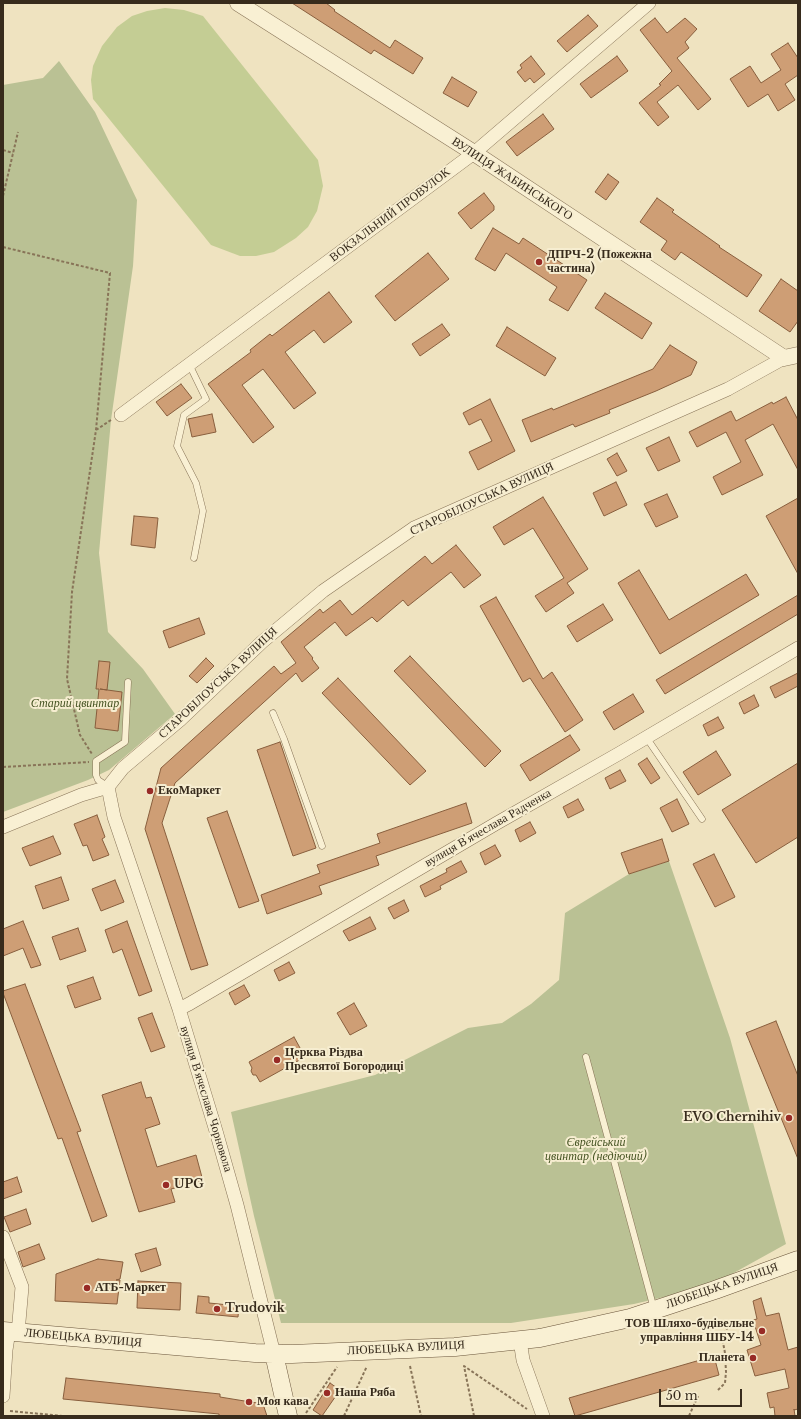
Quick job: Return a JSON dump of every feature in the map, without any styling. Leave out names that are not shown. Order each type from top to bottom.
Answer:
[{"type":"main road","name":"ЛЮБЕЦЬКА ВУЛИЦЯ","points":[[10,1332],[274,1354],[455,1347],[540,1338],[630,1318],[715,1290],[798,1260]]},
{"type":"main road","name":"вулиця Вʼячеслава Чорновола","points":[[274,1354],[288,1416]]},
{"type":"street","name":"ВУЛИЦЯ ЖАБИНСЬКОГО","points":[[238,3],[791,356]]},
{"type":"street","name":"ВОКЗАЛЬНИЙ ПРОВУЛОК","points":[[121,415],[474,153],[649,3]]},
{"type":"street","name":"СТАРОБІЛОУСЬКА ВУЛИЦЯ","points":[[108,787],[123,768],[180,720],[262,642],[322,592],[414,528],[728,389],[791,356]]},
{"type":"street","name":"вулиця Вʼячеслава Радченка","points":[[179,1009],[798,648]]},
{"type":"street","points":[[3,827],[81,795],[108,787]]},
{"type":"street","name":"вулиця Вʼячеслава Чорновола","points":[[108,787],[114,817],[179,1009],[237,1205],[274,1354]]},
{"type":"street","points":[[3,1237],[22,1287],[6,1350],[3,1396]]},
{"type":"street","points":[[520,1340],[523,1360],[543,1416]]},
{"type":"lane","points":[[189,364],[206,399],[184,414],[177,446],[196,483],[203,511],[194,558]]},
{"type":"lane","points":[[108,787],[98,780],[96,775],[96,761],[125,742],[128,682]]},
{"type":"lane","points":[[273,713],[284,739],[322,846]]},
{"type":"lane","points":[[646,737],[702,819]]},
{"type":"lane","points":[[586,1057],[654,1310]]},
{"type":"path","points":[[3,196],[18,132]]},
{"type":"path","points":[[3,150],[13,153]]},
{"type":"path","points":[[3,247],[110,273],[96,430],[72,592],[67,679],[80,735],[96,761],[3,767]]},
{"type":"path","points":[[96,430],[121,415]]},
{"type":"path","points":[[718,1390],[725,1383],[725,1353],[722,1337],[730,1323]]},
{"type":"path","points":[[344,1416],[366,1366]]},
{"type":"path","points":[[410,1366],[421,1416]]},
{"type":"path","points":[[474,1416],[464,1366],[530,1410]]},
{"type":"path","points":[[306,1413],[337,1367]]},
{"type":"path","points":[[688,1416],[698,1396]]},
{"type":"path","points":[[10,1411],[63,1416]]},
{"type":"green space","points":[[165,8],[184,10],[203,16],[318,160],[323,186],[317,211],[308,227],[296,238],[274,252],[256,256],[240,256],[211,245],[93,99],[91,80],[93,66],[102,46],[117,27],[132,16],[147,11]]},
{"type":"green space","name":"Старий цвинтар","points":[[59,61],[95,112],[137,200],[133,266],[111,420],[99,553],[108,632],[143,669],[175,714],[109,770],[88,780],[3,812],[3,85],[43,78]]},
{"type":"green space","name":"Єврейський цвинтар (недіючий)","points":[[669,861],[730,1038],[786,1244],[721,1280],[681,1293],[634,1304],[511,1323],[281,1323],[254,1216],[231,1112],[375,1075],[468,1028],[502,1023],[531,1004],[559,980],[565,913],[629,874]]},
{"type":"building","points":[[292,3],[326,3],[335,10],[334,11],[390,48],[395,40],[423,58],[413,74],[374,50],[371,54]]},
{"type":"building","points":[[588,15],[598,26],[567,52],[557,41]]},
{"type":"building","points":[[655,18],[667,33],[685,18],[697,29],[685,42],[689,48],[677,58],[711,99],[698,110],[678,85],[657,102],[669,117],[658,126],[639,103],[661,85],[659,84],[672,71],[640,30]]},
{"type":"building","points":[[788,43],[798,58],[798,75],[785,84],[795,100],[778,111],[768,94],[748,107],[730,79],[750,66],[761,83],[781,70],[771,54]]},
{"type":"building","points":[[531,56],[545,74],[534,83],[530,78],[525,82],[517,72],[522,68],[520,65]]},
{"type":"building","points":[[617,56],[628,71],[591,98],[580,84]]},
{"type":"building","points":[[452,77],[477,92],[468,107],[443,93]]},
{"type":"building","points":[[543,114],[554,129],[517,156],[506,142]]},
{"type":"building","points":[[608,174],[619,182],[606,200],[595,192]]},
{"type":"building","points":[[484,193],[494,206],[494,210],[471,229],[458,213]]},
{"type":"building","points":[[657,198],[674,210],[672,212],[720,246],[719,247],[762,275],[747,297],[681,252],[675,260],[661,250],[667,241],[640,222]]},
{"type":"building","points":[[493,228],[519,244],[523,238],[587,280],[568,311],[549,300],[557,287],[506,253],[495,271],[475,259]]},
{"type":"building","points":[[428,253],[449,279],[395,321],[375,296]]},
{"type":"building","points":[[781,279],[798,291],[798,321],[790,332],[759,311]]},
{"type":"building","points":[[329,292],[352,322],[324,343],[314,330],[285,352],[316,393],[294,409],[263,369],[242,385],[274,427],[253,443],[208,384],[251,352],[250,350],[270,334],[272,336]]},
{"type":"building","points":[[605,293],[652,323],[642,339],[595,308]]},
{"type":"building","points":[[442,324],[450,335],[420,356],[412,344]]},
{"type":"building","points":[[507,327],[556,358],[545,376],[496,346]]},
{"type":"building","points":[[670,345],[697,362],[691,375],[609,410],[610,413],[575,427],[573,424],[531,442],[522,420],[552,408],[553,410],[653,369]]},
{"type":"building","points":[[181,384],[192,398],[167,416],[156,402]]},
{"type":"building","points":[[786,397],[798,420],[798,470],[773,424],[745,440],[763,475],[722,495],[713,477],[741,462],[726,432],[697,447],[689,432],[731,411],[736,421],[772,402],[773,404]]},
{"type":"building","points":[[490,399],[515,451],[478,470],[469,452],[492,441],[481,419],[469,425],[463,413]]},
{"type":"building","points":[[212,414],[216,432],[192,437],[188,419]]},
{"type":"building","points":[[669,437],[680,461],[658,471],[646,448]]},
{"type":"building","points":[[617,453],[627,471],[617,476],[607,459]]},
{"type":"building","points":[[616,482],[627,505],[604,516],[593,493]]},
{"type":"building","points":[[667,494],[678,517],[656,527],[644,504]]},
{"type":"building","points":[[543,497],[588,569],[567,583],[574,593],[546,612],[535,596],[564,578],[533,528],[504,545],[493,527]]},
{"type":"building","points":[[798,498],[798,574],[766,516]]},
{"type":"building","points":[[134,516],[158,518],[155,548],[131,545]]},
{"type":"building","points":[[456,545],[481,575],[464,588],[451,572],[408,606],[403,600],[377,622],[372,617],[346,636],[335,622],[304,647],[319,668],[302,682],[296,673],[175,783],[162,823],[208,965],[191,970],[145,829],[161,768],[274,666],[281,674],[296,663],[281,642],[320,609],[323,613],[340,600],[352,615],[425,556],[432,564]]},
{"type":"building","points":[[639,570],[669,620],[746,574],[759,595],[660,654],[618,583]]},
{"type":"building","points":[[798,595],[798,614],[665,694],[656,680]]},
{"type":"building","points":[[496,597],[543,679],[552,672],[583,720],[565,732],[530,678],[523,682],[480,606]]},
{"type":"building","points":[[603,604],[613,620],[577,642],[567,626]]},
{"type":"building","points":[[199,618],[205,634],[169,648],[163,631]]},
{"type":"building","points":[[410,656],[501,751],[485,767],[394,671]]},
{"type":"building","points":[[206,658],[214,666],[197,683],[189,676]]},
{"type":"building","points":[[99,661],[110,662],[107,690],[122,692],[118,731],[95,728],[99,689],[96,689]]},
{"type":"building","points":[[798,673],[798,686],[775,698],[770,687]]},
{"type":"building","points":[[338,678],[426,771],[410,785],[322,693]]},
{"type":"building","points":[[633,694],[644,712],[614,730],[603,712]]},
{"type":"building","points":[[754,695],[759,706],[744,714],[739,703]]},
{"type":"building","points":[[718,717],[724,728],[708,736],[703,725]]},
{"type":"building","points":[[570,735],[580,750],[530,781],[520,765]]},
{"type":"building","points":[[280,742],[316,848],[293,856],[257,750]]},
{"type":"building","points":[[716,751],[731,775],[698,795],[683,772]]},
{"type":"building","points":[[647,758],[660,778],[651,784],[638,764]]},
{"type":"building","points":[[798,763],[798,837],[756,863],[722,810]]},
{"type":"building","points":[[620,770],[626,781],[610,789],[605,778]]},
{"type":"building","points":[[578,799],[584,810],[568,818],[563,807]]},
{"type":"building","points":[[677,799],[689,824],[672,832],[660,808]]},
{"type":"building","points":[[466,803],[472,823],[376,856],[379,865],[319,886],[322,894],[267,914],[261,895],[320,873],[317,865],[380,843],[377,834]]},
{"type":"building","points":[[227,811],[259,901],[239,908],[207,818]]},
{"type":"building","points":[[97,815],[105,837],[102,839],[109,855],[93,861],[87,845],[83,846],[74,824]]},
{"type":"building","points":[[530,822],[536,833],[520,842],[515,830]]},
{"type":"building","points":[[53,836],[61,854],[30,866],[22,848]]},
{"type":"building","points":[[662,839],[669,861],[629,874],[621,853]]},
{"type":"building","points":[[495,845],[501,856],[485,865],[480,853]]},
{"type":"building","points":[[714,854],[735,897],[715,907],[693,864]]},
{"type":"building","points":[[461,861],[467,872],[440,886],[441,889],[425,897],[420,886],[447,872],[446,869]]},
{"type":"building","points":[[61,877],[69,900],[43,909],[35,886]]},
{"type":"building","points":[[115,880],[124,902],[101,911],[92,889]]},
{"type":"building","points":[[404,900],[409,911],[394,919],[388,908]]},
{"type":"building","points":[[370,917],[376,929],[349,941],[343,931]]},
{"type":"building","points":[[23,921],[41,965],[31,968],[23,948],[3,956],[3,929]]},
{"type":"building","points":[[127,921],[152,991],[139,996],[122,949],[113,953],[105,930]]},
{"type":"building","points":[[78,928],[86,951],[60,960],[52,937]]},
{"type":"building","points":[[289,962],[295,973],[279,981],[274,970]]},
{"type":"building","points":[[93,977],[101,999],[75,1008],[67,986]]},
{"type":"building","points":[[25,984],[81,1131],[77,1132],[107,1216],[92,1222],[62,1138],[58,1139],[3,993],[3,991]]},
{"type":"building","points":[[244,985],[250,996],[235,1005],[229,993]]},
{"type":"building","points":[[354,1003],[367,1026],[350,1035],[337,1013]]},
{"type":"building","points":[[152,1013],[165,1047],[151,1052],[138,1018]]},
{"type":"building","name":"EVO Chernihiv","points":[[776,1021],[798,1076],[798,1159],[746,1033]]},
{"type":"building","name":"Церква Різдва Пресвятої Богородиці","points":[[294,1037],[305,1057],[260,1082],[256,1075],[253,1075],[249,1062]]},
{"type":"building","points":[[141,1082],[146,1098],[151,1097],[160,1124],[145,1129],[157,1167],[196,1155],[203,1181],[171,1189],[175,1202],[139,1212],[102,1095]]},
{"type":"building","points":[[17,1177],[22,1192],[3,1199],[3,1182]]},
{"type":"building","points":[[26,1209],[31,1224],[10,1232],[4,1217]]},
{"type":"building","points":[[39,1244],[45,1259],[23,1267],[18,1252]]},
{"type":"building","points":[[156,1248],[161,1265],[141,1272],[135,1254]]},
{"type":"building","name":"АТБ-Маркет","points":[[98,1259],[123,1262],[120,1279],[116,1280],[120,1280],[117,1304],[55,1301],[56,1274]]},
{"type":"building","points":[[138,1281],[181,1283],[180,1310],[137,1308]]},
{"type":"building","name":"Trudovik","points":[[198,1296],[209,1297],[209,1303],[239,1306],[238,1317],[196,1313]]},
{"type":"building","points":[[761,1298],[766,1316],[779,1313],[788,1350],[798,1347],[798,1409],[794,1410],[795,1416],[775,1416],[774,1407],[770,1408],[767,1393],[789,1388],[785,1369],[755,1376],[747,1350],[761,1345],[753,1320],[757,1319],[753,1301]]},
{"type":"building","points":[[714,1356],[719,1375],[575,1416],[569,1398]]},
{"type":"building","points":[[66,1378],[220,1394],[220,1397],[263,1404],[267,1416],[219,1416],[219,1414],[63,1399]]},
{"type":"building","points":[[330,1383],[340,1390],[322,1416],[313,1410]]},
{"type":"place","name":"ДПРЧ-2 (Пожежна частина)","points":[[539,262]]},
{"type":"place","name":"ЕкоМаркет","points":[[150,791]]},
{"type":"place","name":"Церква Різдва Пресвятої Богородиці","points":[[277,1060]]},
{"type":"place","name":"EVO Chernihiv","points":[[789,1118]]},
{"type":"place","name":"UPG","points":[[166,1185]]},
{"type":"place","name":"АТБ-Маркет","points":[[87,1288]]},
{"type":"place","name":"Trudovik","points":[[217,1309]]},
{"type":"place","name":"ТОВ Шляхо-будівельне управління ШБУ-14","points":[[762,1331]]},
{"type":"place","name":"Планета","points":[[753,1358]]},
{"type":"place","name":"Наша Ряба","points":[[327,1393]]},
{"type":"place","name":"Моя кава","points":[[249,1402]]}]
